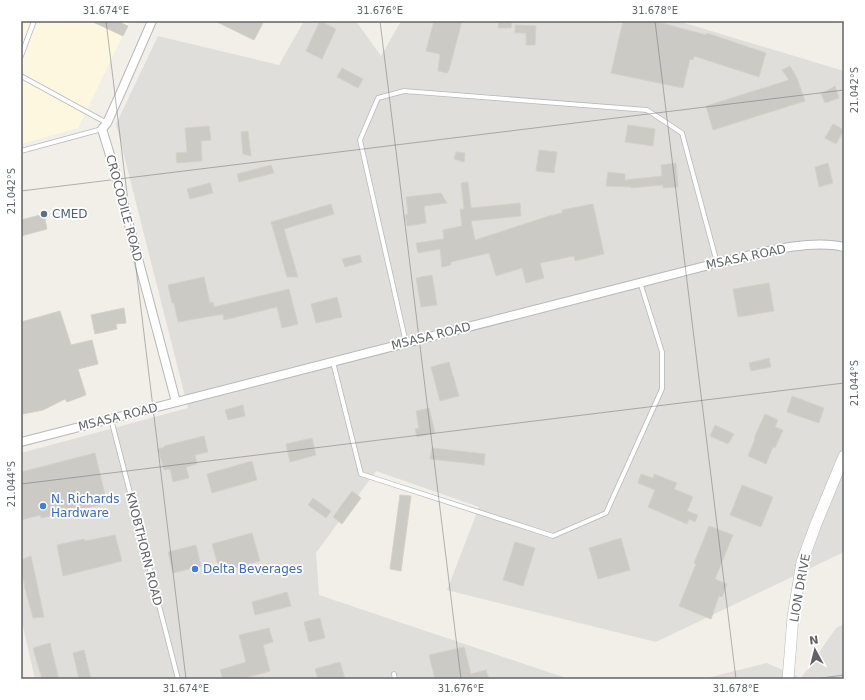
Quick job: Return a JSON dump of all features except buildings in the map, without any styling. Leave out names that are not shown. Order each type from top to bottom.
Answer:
[{"type":"street","points":[[104,126],[152,21]]},
{"type":"street","name":"CROCODILE ROAD","points":[[104,126],[176,402]]},
{"type":"street","name":"MSASA ROAD","points":[[21,442],[717,263],[801,245],[844,247]]},
{"type":"street","name":"LION DRIVE","points":[[788,679],[793,617],[802,562],[844,456]]},
{"type":"lane","points":[[21,56],[34,21]]},
{"type":"lane","points":[[21,76],[104,126]]},
{"type":"lane","points":[[406,343],[360,140],[378,98],[404,91],[647,110],[682,133],[717,263]]},
{"type":"lane","points":[[21,151],[104,126]]},
{"type":"lane","points":[[333,362],[361,474],[553,536],[606,513],[662,389],[662,352],[640,282]]},
{"type":"lane","name":"KNOBTHORN ROAD","points":[[111,419],[178,679]]},
{"type":"shaded area","points":[[21,21],[130,21],[78,128],[21,144]]},
{"type":"shaded area","points":[[304,21],[356,21],[381,56],[401,21],[678,21],[844,71],[844,552],[656,642],[447,590],[479,507],[376,471],[316,553],[319,595],[569,679],[35,679],[21,618],[21,453],[188,408],[116,124],[158,36],[279,65]]},
{"type":"shaded area","points":[[844,624],[844,679],[703,679],[767,663],[801,678],[836,628]]},
{"type":"place","name":"CMED","points":[[44,214]]},
{"type":"place","name":"N. Richards Hardware","points":[[43,506]]},
{"type":"place","name":"Delta Beverages","points":[[195,569]]}]
